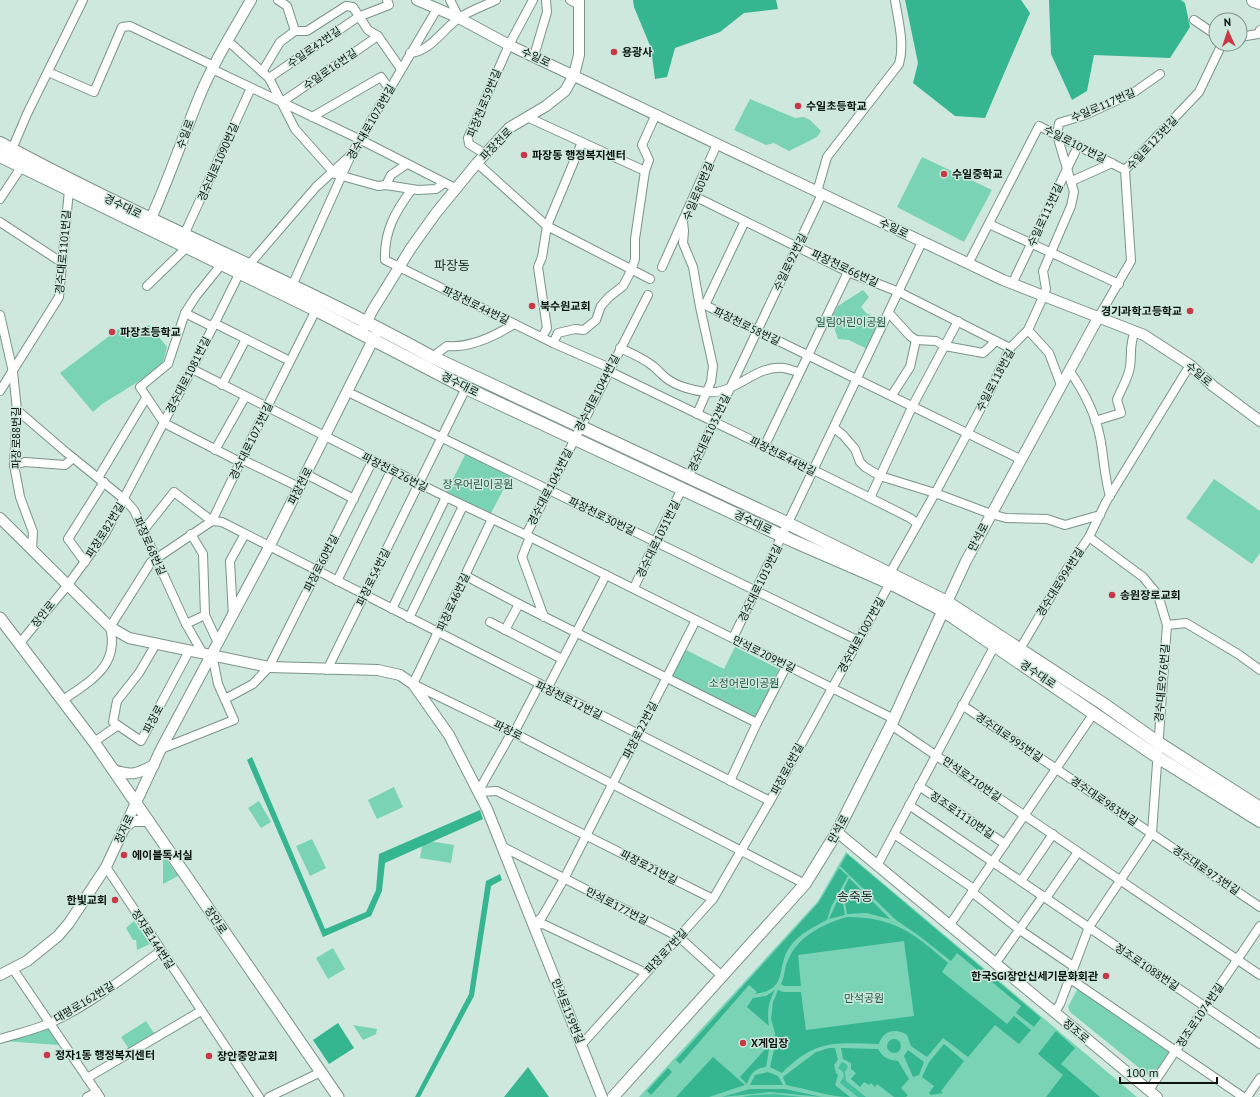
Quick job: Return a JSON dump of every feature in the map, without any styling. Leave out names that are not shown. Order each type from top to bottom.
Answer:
[{"type":"highway","points":[[1254,0],[1260,2]]},
{"type":"main road","name":"경수대로","points":[[0,143],[6,155],[24,162],[149,224],[187,247],[221,264],[292,286],[361,333],[466,388],[682,489],[786,529]]},
{"type":"main road","name":"경수대로","points":[[49,175],[68,190],[149,224],[184,235],[244,270],[319,305],[367,322],[432,357],[688,477],[786,529],[946,606]]},
{"type":"main road","name":"경수대로","points":[[892,581],[914,589],[916,586],[978,627],[1020,649],[1102,702],[1157,742],[1260,808]]},
{"type":"main road","name":"만석로","points":[[613,1097],[723,977],[805,884],[837,832],[893,722],[946,606]]},
{"type":"main road","name":"장안로","points":[[0,618],[94,742],[338,1097]]},
{"type":"main road","name":"경수대로","points":[[978,627],[995,645],[1156,756],[1260,821]]},
{"type":"main road","points":[[1197,781],[1201,778],[1212,786],[1224,786]]},
{"type":"street","points":[[6,155],[82,0]]},
{"type":"street","name":"수일로","points":[[149,224],[161,200],[198,99],[213,68],[251,0]]},
{"type":"street","points":[[278,0],[287,6],[295,31]]},
{"type":"street","name":"수일로42번길","points":[[269,78],[358,17],[388,5],[387,0]]},
{"type":"street","name":"수일로","points":[[417,0],[459,18],[509,45],[968,264],[1043,297],[1144,336],[1190,365],[1213,386],[1260,421]]},
{"type":"street","points":[[450,0],[459,18]]},
{"type":"street","points":[[410,53],[416,52],[434,41],[459,18],[496,0]]},
{"type":"street","name":"파장천로59번길","points":[[485,154],[469,144],[468,138],[509,45],[533,0]]},
{"type":"street","points":[[534,56],[547,12],[546,0]]},
{"type":"street","name":"수일로92번길","points":[[757,330],[798,246],[819,193],[827,157],[899,64],[902,56],[896,0]]},
{"type":"street","name":"파장천로","points":[[361,333],[399,267],[436,213],[477,163],[509,128],[546,106],[565,91],[574,75],[579,55],[576,2]]},
{"type":"street","name":"수일로42번길","points":[[262,72],[280,42],[295,31],[307,31],[346,6],[353,7],[358,17]]},
{"type":"street","name":"경수대로1078번길","points":[[292,286],[359,139],[390,90],[410,53],[437,9]]},
{"type":"street","points":[[358,17],[368,30],[378,36],[401,69]]},
{"type":"street","points":[[1194,20],[1208,30]]},
{"type":"street","points":[[48,72],[94,92],[122,27],[130,26],[251,88],[359,139],[457,189]]},
{"type":"street","points":[[1248,36],[1258,34],[1260,30]]},
{"type":"street","name":"수일로16번길","points":[[282,102],[378,36]]},
{"type":"street","points":[[228,41],[269,78],[295,129],[332,171],[343,176],[378,186],[386,185],[412,189],[436,188],[444,183]]},
{"type":"street","name":"수일로123번길","points":[[1098,318],[1131,261],[1125,170],[1199,92],[1218,52]]},
{"type":"street","name":"수일로117번길","points":[[1057,135],[1059,123],[1085,115],[1133,93],[1160,74]]},
{"type":"street","points":[[312,117],[381,77],[390,90]]},
{"type":"street","name":"경수대로1090번길","points":[[184,235],[251,88]]},
{"type":"street","points":[[547,328],[558,333],[575,329],[584,330],[596,320],[601,306],[609,297],[623,286],[631,271],[635,259],[635,240],[648,160],[642,145],[656,114]]},
{"type":"street","points":[[527,117],[645,171]]},
{"type":"street","name":"수일로107번길","points":[[968,264],[1039,126],[1125,170]]},
{"type":"street","points":[[1043,297],[1046,289],[1043,270],[1073,199],[1074,192],[1072,181],[1066,169],[1057,135]]},
{"type":"street","points":[[542,337],[547,328],[538,267],[542,257],[547,226],[582,142]]},
{"type":"street","name":"수일로80번길","points":[[706,392],[711,382],[713,366],[693,267],[683,243],[683,222],[718,144]]},
{"type":"street","name":"수일로113번길","points":[[1012,284],[1078,146]]},
{"type":"street","points":[[244,270],[303,202],[332,171],[351,155]]},
{"type":"street","points":[[0,199],[24,162]]},
{"type":"street","points":[[477,163],[547,226],[631,271],[650,279]]},
{"type":"street","points":[[1072,181],[1112,163]]},
{"type":"street","points":[[386,185],[391,175],[407,164]]},
{"type":"street","points":[[399,267],[384,260],[384,245],[397,210],[412,189]]},
{"type":"street","name":"경수대로1101번길","points":[[0,391],[59,297],[68,190]]},
{"type":"street","name":"파장천로66번길","points":[[694,196],[848,272],[899,292],[1010,348]]},
{"type":"street","name":"파장천로58번길","points":[[745,221],[705,305],[892,395],[966,434],[1020,459]]},
{"type":"street","points":[[0,222],[61,262]]},
{"type":"street","points":[[662,267],[683,222]]},
{"type":"street","points":[[989,224],[1119,284]]},
{"type":"street","name":"경수대로1019번길","points":[[733,638],[858,379],[922,242]]},
{"type":"street","points":[[147,286],[187,247]]},
{"type":"street","points":[[185,313],[196,296],[221,264]]},
{"type":"street","name":"파장천로44번길","points":[[399,267],[713,422],[740,433],[764,447],[870,498],[918,524]]},
{"type":"street","name":"경수대로1081번길","points":[[124,499],[244,270]]},
{"type":"street","points":[[764,447],[848,272]]},
{"type":"street","name":"경수대로1044번길","points":[[574,439],[648,295]]},
{"type":"street","name":"수일로118번길","points":[[935,493],[1010,348],[1028,330],[1043,297]]},
{"type":"street","name":"경수대로1073번길","points":[[212,521],[267,407],[319,305]]},
{"type":"street","name":"경수대로1081번길","points":[[164,423],[140,388],[168,364],[185,313],[246,339]]},
{"type":"street","points":[[889,313],[910,336],[916,340],[936,341],[945,346],[983,353],[996,341]]},
{"type":"street","name":"파장로88번길","points":[[0,315],[12,372],[17,410],[14,465],[20,497],[33,532],[32,550]]},
{"type":"street","name":"만석로","points":[[946,606],[966,561],[1020,459],[1098,318]]},
{"type":"street","points":[[870,498],[912,405],[958,321]]},
{"type":"street","points":[[432,357],[447,346],[458,347],[499,333],[514,324]]},
{"type":"street","name":"파장천로","points":[[207,653],[218,642],[233,617],[270,547],[379,328]]},
{"type":"street","name":"경수대로1032번길","points":[[688,477],[757,330]]},
{"type":"street","points":[[1028,330],[1049,353],[1061,385]]},
{"type":"street","points":[[1094,421],[1121,413],[1117,400],[1127,380],[1130,366],[1131,340],[1135,332]]},
{"type":"street","points":[[553,343],[558,333]]},
{"type":"street","points":[[222,385],[246,339],[290,361]]},
{"type":"street","points":[[892,395],[910,367],[916,340]]},
{"type":"street","name":"경수대로1044번길","points":[[620,348],[636,355],[652,365],[667,379],[682,386],[714,393],[730,389]]},
{"type":"street","name":"경수대로994번길","points":[[1020,649],[1067,569],[1089,537],[1110,496],[1190,365]]},
{"type":"street","name":"경수대로1032번길","points":[[730,389],[762,372],[773,369],[784,368],[799,372]]},
{"type":"street","name":"파장천로26번길","points":[[192,369],[463,506],[634,588]]},
{"type":"street","points":[[1069,370],[1089,403],[1100,437],[1106,483],[1110,496]]},
{"type":"street","name":"파장로54번길","points":[[327,670],[365,596],[418,483],[466,388]]},
{"type":"street","name":"파장천로30번길","points":[[348,392],[857,640]]},
{"type":"street","points":[[697,414],[706,392]]},
{"type":"street","points":[[215,450],[245,397]]},
{"type":"street","points":[[101,480],[146,398]]},
{"type":"street","name":"파장로68번길","points":[[17,410],[124,499],[134,510],[155,559],[186,624],[207,653],[218,684],[234,720],[161,749]]},
{"type":"street","points":[[164,423],[215,450],[241,460],[299,487]]},
{"type":"street","name":"만석로","points":[[834,428],[843,435],[855,449],[860,462],[865,468],[880,476],[935,493],[991,514]]},
{"type":"street","name":"경수대로1043번길","points":[[528,536],[548,490],[574,439]]},
{"type":"street","points":[[14,465],[26,462],[65,464],[73,458]]},
{"type":"street","name":"파장로60번길","points":[[225,699],[253,684],[269,667],[373,460]]},
{"type":"street","points":[[337,581],[392,469]]},
{"type":"street","points":[[306,474],[354,499]]},
{"type":"street","name":"파장로82번길","points":[[85,562],[68,539],[101,480]]},
{"type":"street","name":"경수대로1031번길","points":[[634,588],[682,489]]},
{"type":"street","points":[[63,700],[98,674],[107,665],[113,638],[110,627],[151,562],[212,521],[174,492],[143,531]]},
{"type":"street","name":"경수대로1007번길","points":[[832,687],[857,640],[892,581],[918,524],[935,493]]},
{"type":"street","points":[[392,609],[446,497]]},
{"type":"street","name":"파장로82번길","points":[[66,586],[105,534],[124,499]]},
{"type":"street","points":[[409,618],[463,506]]},
{"type":"street","points":[[991,514],[1006,518],[1047,519],[1065,525],[1100,515]]},
{"type":"street","name":"파장로","points":[[0,518],[66,586],[110,627],[129,638],[269,667],[327,670],[378,670],[400,675],[413,684],[613,784],[805,884]]},
{"type":"street","name":"파장로46번길","points":[[413,684],[492,519]]},
{"type":"street","name":"파장천로12번길","points":[[212,521],[222,522],[539,685],[638,733],[770,801]]},
{"type":"street","points":[[191,534],[203,554],[206,616],[218,642]]},
{"type":"street","points":[[233,617],[230,561],[244,534]]},
{"type":"street","points":[[528,536],[522,557],[544,617]]},
{"type":"street","name":"경수대로976번길","points":[[1089,537],[1143,577],[1158,595],[1167,624],[1157,742]]},
{"type":"street","points":[[547,689],[606,575]]},
{"type":"street","points":[[466,576],[544,617],[757,723]]},
{"type":"street","name":"장안로","points":[[20,643],[66,586]]},
{"type":"street","name":"만석로209번길","points":[[634,588],[832,687],[893,722]]},
{"type":"street","points":[[505,630],[519,604]]},
{"type":"street","points":[[186,624],[206,616]]},
{"type":"street","name":"파장로22번길","points":[[613,784],[696,620]]},
{"type":"street","points":[[490,622],[562,659]]},
{"type":"street","points":[[1167,624],[1186,623],[1260,670]]},
{"type":"street","points":[[94,742],[117,726],[113,722],[117,701],[139,672],[156,644]]},
{"type":"street","name":"경수대로995번길","points":[[936,755],[995,645]]},
{"type":"street","name":"파장로","points":[[117,726],[141,741],[190,651]]},
{"type":"street","name":"정자로","points":[[0,975],[13,969],[41,950],[66,927],[106,868],[207,653]]},
{"type":"street","points":[[730,781],[757,723],[787,665]]},
{"type":"street","name":"만석로159번길","points":[[413,684],[449,735],[478,792],[503,847],[602,1097]]},
{"type":"street","points":[[478,792],[539,685]]},
{"type":"street","name":"파장로6번길","points":[[740,850],[770,801],[832,687]]},
{"type":"street","name":"경수대로995번길","points":[[962,705],[1056,769]]},
{"type":"street","points":[[949,926],[1094,713]]},
{"type":"street","name":"만석로210번길","points":[[893,722],[936,755],[1260,975]]},
{"type":"street","points":[[1054,1012],[1060,1004],[1073,966],[1089,928],[1119,880],[1152,833],[1157,742]]},
{"type":"street","name":"정조로1110번길","points":[[878,864],[936,755]]},
{"type":"street","points":[[113,770],[127,774],[139,773],[154,765]]},
{"type":"street","name":"경수대로983번길","points":[[1056,769],[1152,833]]},
{"type":"street","points":[[533,925],[542,917],[564,879],[613,784]]},
{"type":"street","name":"정조로1110번길","points":[[919,786],[1005,844]]},
{"type":"street","name":"파장로21번길","points":[[478,792],[497,791],[713,899]]},
{"type":"street","name":"정조로1110번길","points":[[909,806],[1021,881]]},
{"type":"street","points":[[125,827],[133,821],[149,821]]},
{"type":"street","name":"정조로","points":[[837,832],[878,864],[949,926],[1157,1097]]},
{"type":"street","name":"경수대로973번길","points":[[1152,833],[1260,907]]},
{"type":"street","points":[[894,834],[973,891],[1020,930],[1073,966]]},
{"type":"street","points":[[1021,881],[1053,834]]},
{"type":"street","name":"만석로177번길","points":[[503,847],[679,937],[723,977]]},
{"type":"street","name":"파장로7번길","points":[[582,1044],[713,899],[740,850]]},
{"type":"street","points":[[995,964],[1078,852]]},
{"type":"street","name":"정자로144번길","points":[[106,868],[259,1097]]},
{"type":"street","name":"정조로1088번길","points":[[1021,881],[1260,1044]]},
{"type":"street","points":[[533,925],[543,924],[646,973]]},
{"type":"street","name":"정조로1074번길","points":[[1149,1090],[1260,926]]},
{"type":"street","name":"대평로162번길","points":[[0,1039],[49,1023],[102,992],[161,951]]},
{"type":"street","points":[[13,969],[98,1094],[87,1097]]},
{"type":"street","points":[[1069,978],[1243,1097]]},
{"type":"street","points":[[87,1078],[201,1011]]},
{"type":"street","points":[[269,1097],[321,1072]]},
{"type":"street","points":[[1247,1097],[1260,1078]]},
{"type":"green space","points":[[750,99],[795,118],[804,117],[810,120],[821,131],[817,137],[789,151],[774,143],[766,145],[734,130]]},
{"type":"green space","points":[[922,157],[992,190],[964,242],[897,207]]},
{"type":"green space","name":"일림어린이공원","points":[[863,290],[869,297],[861,307],[866,313],[881,320],[867,349],[849,340],[838,339],[831,318],[838,306]]},
{"type":"green space","points":[[149,325],[167,347],[162,367],[102,404],[93,412],[60,373],[120,328],[124,333]]},
{"type":"green space","name":"장우어린이공원","points":[[466,453],[511,475],[490,515],[446,493]]},
{"type":"green space","points":[[1214,479],[1260,511],[1260,553],[1252,564],[1186,518]]},
{"type":"green space","name":"소정어린이공원","points":[[735,647],[779,669],[755,718],[670,677],[684,649],[724,669]]},
{"type":"green space","points":[[394,787],[403,807],[377,819],[368,800]]},
{"type":"green space","points":[[259,801],[271,822],[261,828],[248,808]]},
{"type":"green space","points":[[312,839],[326,868],[310,876],[296,846]]},
{"type":"green space","points":[[423,840],[454,845],[451,863],[420,858]]},
{"type":"green space","name":"만석공원","points":[[846,852],[1137,1097],[639,1097],[818,901]]},
{"type":"green space","points":[[163,855],[178,876],[163,884]]},
{"type":"green space","points":[[134,921],[150,944],[137,950],[136,940],[133,940],[126,928]]},
{"type":"green space","points":[[333,948],[345,969],[328,979],[316,958]]},
{"type":"green space","points":[[1078,988],[1170,1053],[1153,1076],[1150,1074],[1148,1075],[1070,1012],[1068,1007]]},
{"type":"green space","points":[[146,1021],[154,1033],[129,1049],[121,1037]]},
{"type":"green space","points":[[353,1025],[377,1029],[376,1034],[363,1040]]},
{"type":"green space","points":[[48,1028],[59,1045],[3,1041]]},
{"type":"shaded area","points":[[633,0],[776,0],[778,9],[744,13],[720,32],[675,48],[667,77],[655,79],[651,48],[634,7]]},
{"type":"shaded area","points":[[905,0],[1021,0],[1030,13],[985,118],[955,116],[913,83],[918,63]]},
{"type":"shaded area","points":[[1049,0],[1181,0],[1185,3],[1190,27],[1170,58],[1094,55],[1087,91],[1072,100],[1051,54]]},
{"type":"shaded area","points":[[252,757],[325,929],[366,912],[376,890],[379,854],[480,810],[483,819],[385,863],[382,891],[371,916],[323,937],[247,760]]},
{"type":"shaded area","points":[[847,854],[1041,1018],[1034,1027],[1016,1013],[1021,1006],[957,953],[951,961],[896,920],[840,866]]},
{"type":"shaded area","points":[[839,868],[848,876],[831,907],[827,920],[795,940],[787,952],[778,982],[766,991],[755,994],[757,992],[749,985],[680,1064],[676,1060],[819,902]]},
{"type":"shaded area","points":[[500,874],[502,880],[491,886],[474,996],[420,1097],[415,1097],[469,994],[486,881]]},
{"type":"shaded area","points":[[849,878],[890,919],[866,913],[847,914],[843,891]]},
{"type":"shaded area","points":[[841,893],[845,915],[829,919]]},
{"type":"shaded area","points":[[847,917],[878,920],[891,924],[913,935],[948,963],[942,972],[1007,1024],[1014,1016],[1031,1030],[1019,1044],[995,1025],[968,1057],[943,1038],[927,1057],[911,1046],[907,1035],[899,1031],[894,1031],[887,1033],[881,1039],[879,1044],[850,1043],[826,1045],[805,1054],[782,1073],[770,1067],[775,1046],[775,1033],[771,1019],[773,1002],[778,990],[783,992],[801,992],[806,1030],[914,1016],[904,941],[798,955],[801,986],[784,986],[781,984],[788,960],[798,944],[820,927]]},
{"type":"shaded area","points":[[775,990],[769,1008],[769,1026],[747,1007],[753,998],[766,996]]},
{"type":"shaded area","points":[[338,1023],[354,1048],[329,1064],[313,1040]]},
{"type":"shaded area","points":[[1056,1031],[1075,1048],[1061,1064],[1100,1097],[1046,1097],[1063,1075],[1038,1054]]},
{"type":"shaded area","points":[[894,1039],[899,1041],[901,1046],[899,1051],[894,1053],[889,1051],[887,1046],[889,1041]]},
{"type":"shaded area","points":[[770,1044],[766,1067],[754,1072],[747,1084],[740,1077]]},
{"type":"shaded area","points":[[944,1044],[964,1061],[941,1091],[943,1093],[931,1095],[929,1093],[934,1086],[922,1077],[929,1062]]},
{"type":"shaded area","points":[[829,1048],[835,1048],[838,1060],[834,1065],[838,1075],[835,1085],[850,1097],[826,1094],[786,1085],[783,1077],[816,1052]]},
{"type":"shaded area","points":[[841,1048],[878,1049],[886,1058],[898,1061],[909,1079],[901,1088],[908,1095],[906,1097],[894,1097],[877,1084],[875,1087],[871,1083],[869,1085],[864,1082],[860,1087],[851,1079],[856,1073],[851,1069],[851,1063],[843,1059]]},
{"type":"shaded area","points":[[908,1050],[924,1062],[919,1075],[913,1077],[904,1056]]},
{"type":"shaded area","points":[[713,1057],[745,1085],[709,1097],[676,1097]]},
{"type":"shaded area","points":[[842,1062],[848,1067],[845,1072],[846,1081],[866,1097],[858,1097],[840,1083],[844,1076],[843,1072],[838,1068]]},
{"type":"shaded area","points":[[528,1067],[549,1097],[504,1097]]},
{"type":"shaded area","points":[[668,1068],[672,1072],[651,1095],[647,1091]]},
{"type":"shaded area","points":[[768,1072],[778,1076],[783,1085],[750,1085],[755,1075]]},
{"type":"shaded area","points":[[750,1089],[785,1089],[822,1097],[770,1092],[722,1097]]},
{"type":"shaded area","points":[[775,1094],[802,1097],[742,1097],[752,1095]]},
{"type":"place","name":"용광사","points":[[614,52]]},
{"type":"place","name":"수일초등학교","points":[[798,106]]},
{"type":"place","name":"파장동 행정복지센터","points":[[524,155]]},
{"type":"place","name":"수일중학교","points":[[944,174]]},
{"type":"place","name":"북수원교회","points":[[532,306]]},
{"type":"place","name":"경기과학고등학교","points":[[1190,311]]},
{"type":"place","name":"파장초등학교","points":[[112,332]]},
{"type":"place","name":"송원장로교회","points":[[1112,595]]},
{"type":"place","name":"에이블독서실","points":[[124,855]]},
{"type":"place","name":"한빛교회","points":[[115,900]]},
{"type":"place","name":"한국SGI장안신세기문화회관","points":[[1106,976]]},
{"type":"place","name":"X게임장","points":[[743,1043]]},
{"type":"place","name":"정자1동 행정복지센터","points":[[47,1055]]},
{"type":"place","name":"장안중앙교회","points":[[209,1056]]},
{"type":"district","name":"파장동","points":[[452,265]]},
{"type":"district","name":"송죽동","points":[[855,896]]}]
